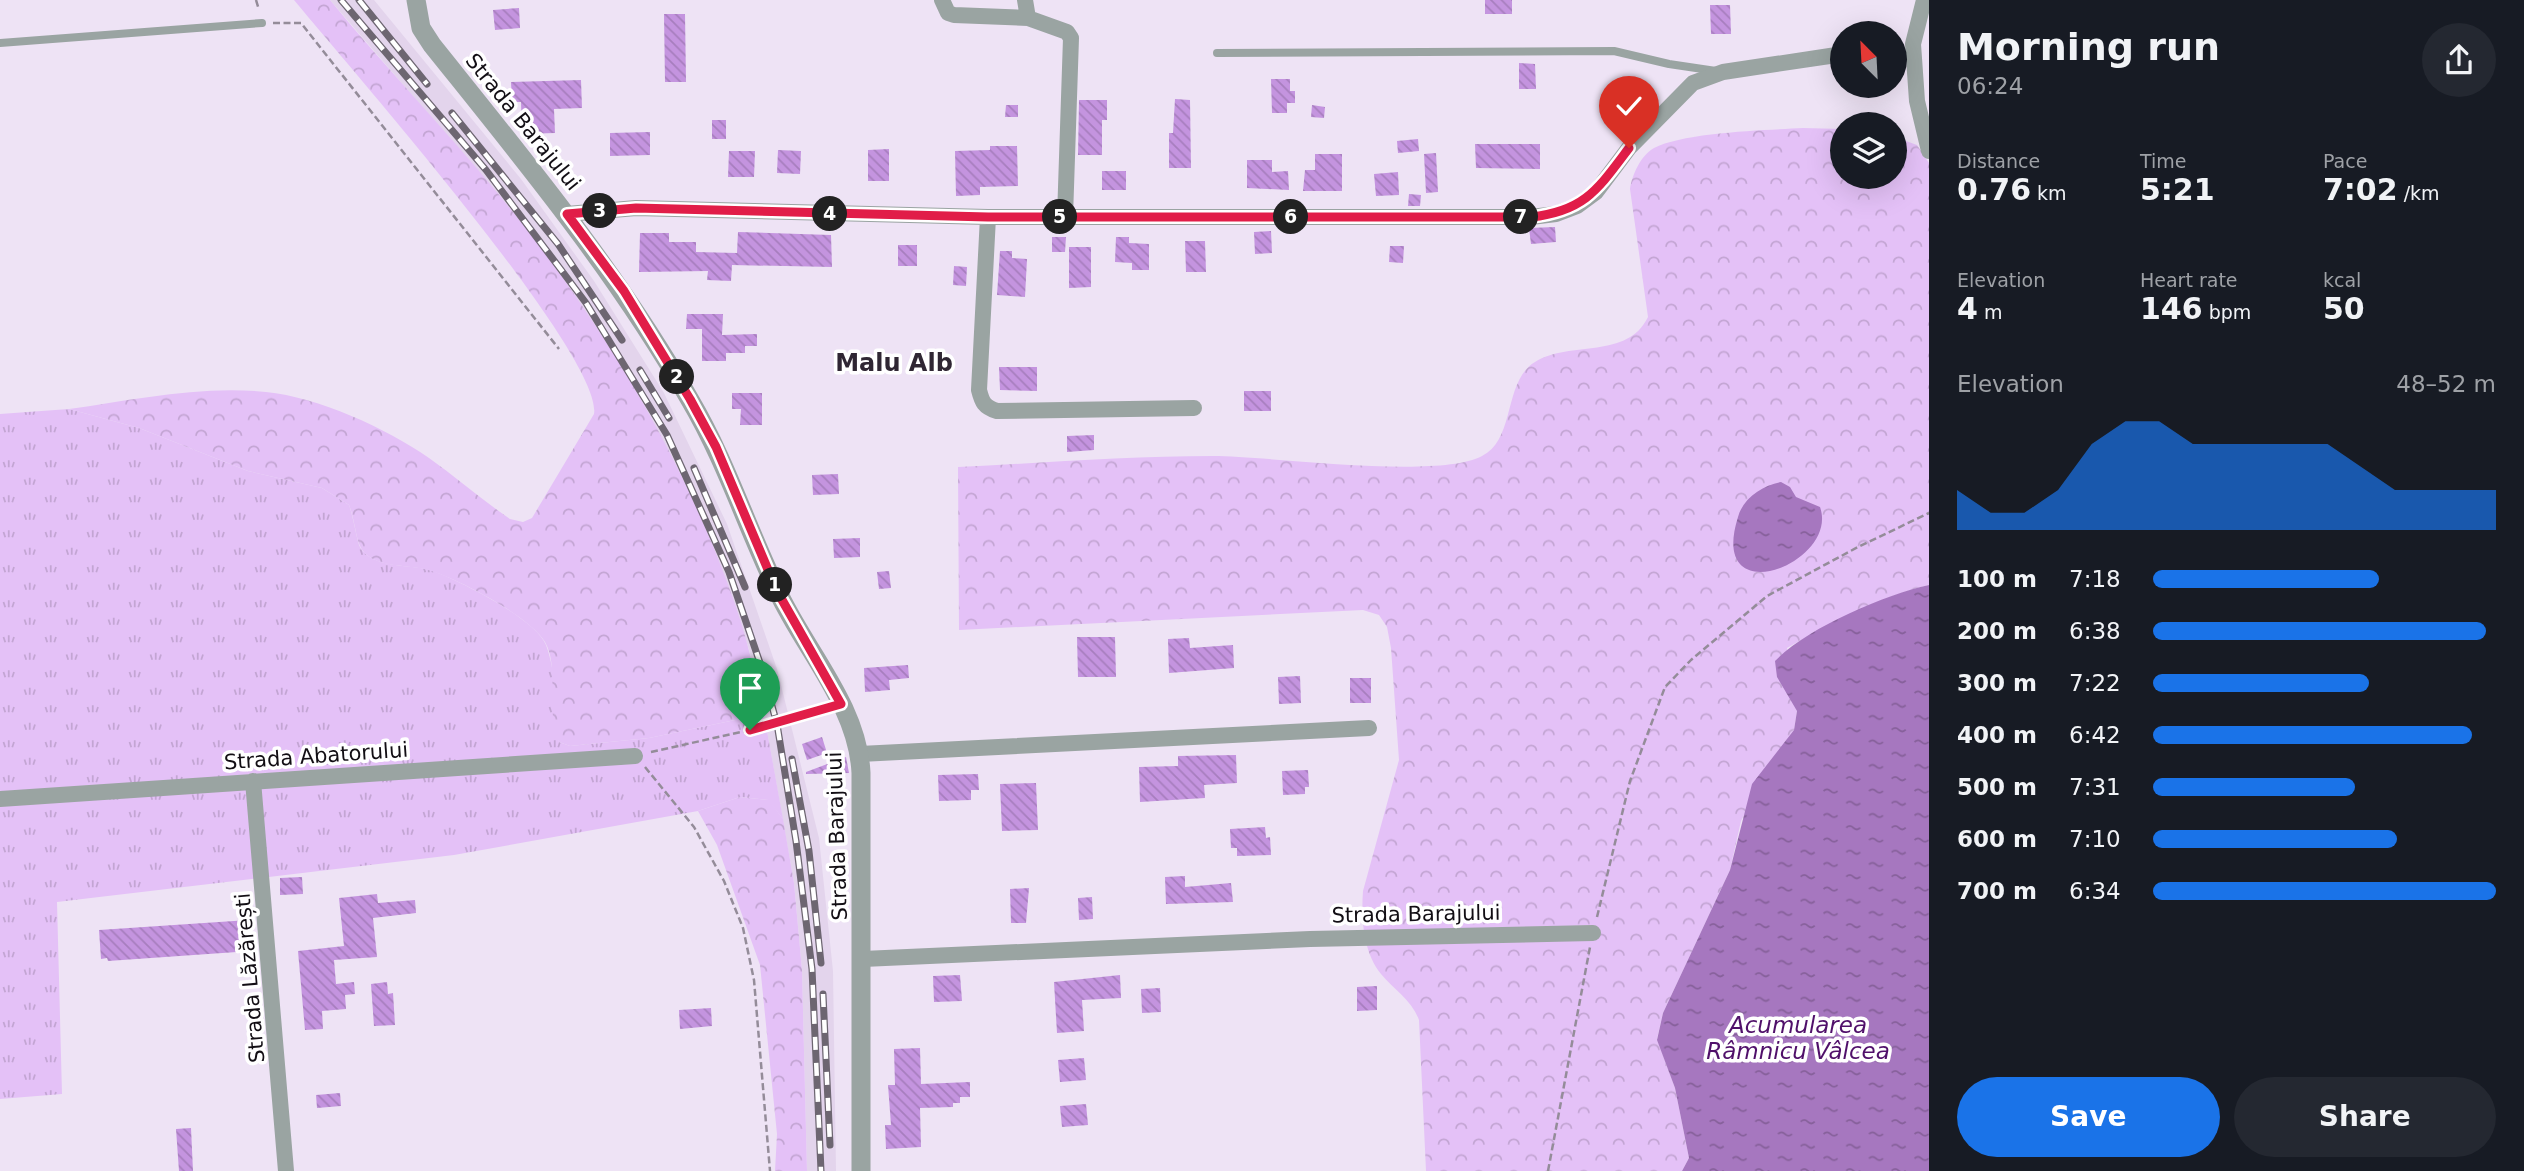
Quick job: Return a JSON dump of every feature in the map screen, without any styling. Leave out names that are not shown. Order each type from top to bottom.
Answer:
[{"type":"street","name":"Strada Barajului","points":[[416,0],[421,28],[432,45],[567,214],[624,291],[690,399],[716,447],[777,591],[841,704],[860,754],[862,1171]]},
{"type":"street","points":[[942,0],[948,13],[954,15],[1028,18],[1067,32],[1071,38],[1065,216]]},
{"type":"street","points":[[1025,0],[1028,18]]},
{"type":"street","points":[[1924,0],[1913,44],[1917,101],[1922,133],[1929,151]]},
{"type":"street","points":[[1908,45],[1913,44]]},
{"type":"street","points":[[567,214],[636,208],[988,217],[1531,217],[1556,214],[1577,206],[1596,192],[1629,148],[1693,83],[1723,72],[1830,56]]},
{"type":"street","points":[[988,217],[979,390],[982,402],[988,408],[997,411],[1194,408]]},
{"type":"street","points":[[860,754],[1369,728]]},
{"type":"street","name":"Strada Abatorului","points":[[0,799],[635,756]]},
{"type":"street","name":"Strada Lăzărești","points":[[253,781],[286,1171]]},
{"type":"street","name":"Strada Barajului","points":[[863,959],[1310,939],[1593,933]]},
{"type":"lane","points":[[0,43],[262,23]]},
{"type":"lane","points":[[1217,53],[1614,51],[1669,64],[1723,72]]},
{"type":"path","points":[[262,23],[301,23],[559,349]]},
{"type":"path","points":[[1548,1171],[1593,933],[1630,781],[1665,687],[1691,660],[1767,596],[1858,547],[1929,513]]},
{"type":"path","points":[[770,1171],[754,980],[743,928],[724,881],[694,827],[635,756],[777,724],[841,704]]},
{"type":"shaded area","points":[[330,0],[374,0],[521,179],[594,281],[664,393],[727,524],[777,669],[819,838],[833,971],[836,1171],[807,1171],[802,970],[794,883],[764,714],[749,649],[707,535],[643,405],[575,297],[499,196]]},
{"type":"green space","points":[[294,0],[330,0],[500,196],[605,340],[665,443],[692,497],[736,607],[764,714],[649,738],[570,746],[559,742],[553,717],[552,664],[545,642],[537,632],[509,610],[474,589],[441,574],[372,559],[360,546],[349,505],[322,488],[248,471],[139,428],[69,409],[167,394],[217,390],[266,392],[307,400],[351,416],[393,436],[429,458],[510,519],[523,522],[532,518],[594,414],[586,382],[558,333],[516,273],[413,142]]},
{"type":"green space","points":[[1830,129],[1830,189],[1907,189],[1907,141],[1917,145],[1929,163],[1929,585],[1891,596],[1838,620],[1787,648],[1797,711],[1794,730],[1777,754],[1741,821],[1730,870],[1663,1013],[1657,1039],[1675,1088],[1689,1158],[1682,1171],[1426,1171],[1419,1020],[1407,1001],[1381,974],[1370,956],[1362,912],[1363,891],[1399,760],[1387,627],[1379,615],[1363,610],[959,630],[958,467],[1117,458],[1213,456],[1392,467],[1460,463],[1482,456],[1493,448],[1500,437],[1518,382],[1535,362],[1565,352],[1627,339],[1639,330],[1648,317],[1630,189],[1641,160],[1654,148],[1668,143],[1726,133]]},
{"type":"green space","points":[[69,409],[139,428],[248,471],[322,488],[349,505],[360,547],[373,559],[392,565],[430,570],[476,591],[512,612],[539,635],[550,656],[559,742],[570,746],[649,738],[764,714],[783,819],[768,800],[740,797],[698,811],[454,855],[57,902],[62,1094],[0,1099],[0,414]]},
{"type":"green space","points":[[740,797],[769,800],[783,819],[794,883],[802,970],[807,1171],[775,1171],[777,1134],[760,965],[717,845],[698,811]]},
{"type":"water","points":[[1781,482],[1790,487],[1796,497],[1820,507],[1821,528],[1811,546],[1795,561],[1775,570],[1756,572],[1741,565],[1733,547],[1738,517],[1749,498],[1767,486]]},
{"type":"water","name":"Acumularea Râmnicu Vâlcea","points":[[1929,585],[1929,1171],[1682,1171],[1689,1158],[1675,1088],[1657,1040],[1663,1013],[1730,870],[1752,784],[1794,730],[1797,711],[1777,677],[1775,661],[1806,637],[1847,614],[1890,596]]},
{"type":"building","points":[[1485,0],[1512,0],[1512,14],[1485,14]]},
{"type":"building","points":[[1710,5],[1730,5],[1731,34],[1711,34]]},
{"type":"building","points":[[519,8],[520,28],[495,30],[493,10]]},
{"type":"building","points":[[664,14],[685,14],[686,82],[665,82]]},
{"type":"building","points":[[1519,63],[1535,64],[1536,89],[1519,89]]},
{"type":"building","points":[[1271,79],[1290,79],[1290,91],[1295,91],[1295,103],[1287,103],[1287,113],[1272,113]]},
{"type":"building","points":[[581,80],[582,108],[554,109],[555,133],[522,134],[521,102],[512,102],[511,82]]},
{"type":"building","points":[[1175,99],[1190,100],[1191,168],[1169,168],[1169,133],[1173,133]]},
{"type":"building","points":[[1079,100],[1107,100],[1107,120],[1102,120],[1102,155],[1078,155]]},
{"type":"building","points":[[1006,105],[1018,105],[1018,117],[1005,117]]},
{"type":"building","points":[[1312,105],[1325,107],[1324,118],[1311,117]]},
{"type":"building","points":[[712,120],[726,120],[726,139],[712,139]]},
{"type":"building","points":[[650,132],[650,155],[610,156],[610,133]]},
{"type":"building","points":[[1418,139],[1419,151],[1398,153],[1397,141]]},
{"type":"building","points":[[1475,144],[1540,144],[1540,169],[1476,168]]},
{"type":"building","points":[[990,146],[1017,146],[1018,186],[980,187],[980,195],[956,196],[955,151],[990,150]]},
{"type":"building","points":[[889,149],[889,181],[868,181],[868,150]]},
{"type":"building","points":[[778,150],[801,151],[800,174],[777,173]]},
{"type":"building","points":[[729,151],[755,151],[754,177],[728,177]]},
{"type":"building","points":[[1436,153],[1438,192],[1426,193],[1424,154]]},
{"type":"building","points":[[1315,154],[1342,154],[1342,191],[1303,191],[1305,170],[1315,170]]},
{"type":"building","points":[[1247,160],[1272,160],[1272,172],[1288,171],[1289,190],[1247,188]]},
{"type":"building","points":[[1102,171],[1126,171],[1126,190],[1102,190]]},
{"type":"building","points":[[1398,172],[1399,195],[1376,196],[1374,174]]},
{"type":"building","points":[[1409,194],[1421,195],[1420,206],[1408,206]]},
{"type":"building","points":[[1555,227],[1556,242],[1531,244],[1529,228]]},
{"type":"building","points":[[1271,231],[1272,253],[1255,254],[1254,232]]},
{"type":"building","points":[[738,232],[831,235],[832,267],[732,265],[731,281],[707,280],[708,271],[639,272],[640,233],[669,233],[669,242],[696,242],[696,252],[737,253]]},
{"type":"building","points":[[1052,237],[1066,237],[1065,252],[1052,252]]},
{"type":"building","points":[[1116,237],[1129,237],[1129,243],[1149,244],[1149,270],[1132,270],[1132,263],[1115,262]]},
{"type":"building","points":[[1185,241],[1205,241],[1206,272],[1186,272]]},
{"type":"building","points":[[898,245],[917,245],[917,266],[898,266]]},
{"type":"building","points":[[1390,246],[1404,246],[1403,263],[1389,262]]},
{"type":"building","points":[[1069,247],[1091,247],[1091,287],[1069,288]]},
{"type":"building","points":[[1000,251],[1012,251],[1012,258],[1027,259],[1025,297],[997,295]]},
{"type":"building","points":[[954,266],[967,267],[966,286],[953,285]]},
{"type":"building","points":[[687,314],[723,314],[722,335],[757,334],[757,346],[745,346],[745,353],[726,353],[726,361],[702,361],[702,329],[686,329]]},
{"type":"building","points":[[999,367],[1037,367],[1037,391],[1000,390]]},
{"type":"building","points":[[1244,391],[1271,391],[1271,411],[1244,411]]},
{"type":"building","points":[[732,393],[762,393],[762,425],[740,425],[741,409],[732,409]]},
{"type":"building","points":[[1094,435],[1094,450],[1067,452],[1067,436]]},
{"type":"building","points":[[838,474],[839,494],[813,495],[812,475]]},
{"type":"building","points":[[860,538],[860,557],[834,558],[833,539]]},
{"type":"building","points":[[889,571],[891,588],[879,589],[877,572]]},
{"type":"building","points":[[1077,637],[1115,637],[1116,677],[1078,677]]},
{"type":"building","points":[[1189,638],[1190,648],[1233,645],[1234,668],[1169,673],[1168,639]]},
{"type":"building","points":[[908,665],[909,678],[889,680],[890,690],[865,692],[864,668]]},
{"type":"building","points":[[1300,676],[1301,703],[1279,704],[1278,677]]},
{"type":"building","points":[[1350,678],[1371,678],[1371,703],[1350,703]]},
{"type":"building","points":[[822,737],[827,753],[807,760],[802,744]]},
{"type":"building","points":[[1236,755],[1237,783],[1204,785],[1205,798],[1140,802],[1139,767],[1178,766],[1178,756]]},
{"type":"building","points":[[846,757],[849,773],[806,774],[806,772]]},
{"type":"building","points":[[1308,770],[1309,787],[1305,787],[1305,794],[1283,795],[1282,771]]},
{"type":"building","points":[[978,774],[979,790],[971,790],[971,800],[939,801],[938,775]]},
{"type":"building","points":[[1036,783],[1038,830],[1002,831],[1000,784]]},
{"type":"building","points":[[1265,827],[1266,838],[1270,837],[1271,855],[1237,856],[1237,848],[1231,848],[1230,829]]},
{"type":"building","points":[[1185,876],[1185,887],[1231,883],[1233,902],[1166,904],[1165,877]]},
{"type":"building","points":[[302,877],[303,894],[280,895],[280,878]]},
{"type":"building","points":[[1029,888],[1026,923],[1011,923],[1010,889]]},
{"type":"building","points":[[377,894],[378,903],[415,900],[416,913],[373,918],[377,957],[334,960],[336,984],[354,982],[355,994],[345,995],[346,1009],[322,1011],[323,1029],[305,1030],[298,951],[344,946],[339,898]]},
{"type":"building","points":[[1092,897],[1093,919],[1079,920],[1078,898]]},
{"type":"building","points":[[249,920],[251,951],[108,961],[107,958],[101,959],[99,930]]},
{"type":"building","points":[[960,975],[962,1001],[934,1002],[933,976]]},
{"type":"building","points":[[1120,975],[1121,998],[1082,1000],[1084,1031],[1057,1033],[1054,982]]},
{"type":"building","points":[[387,982],[388,994],[393,993],[395,1025],[374,1026],[371,984]]},
{"type":"building","points":[[1377,986],[1377,1010],[1357,1011],[1357,987]]},
{"type":"building","points":[[1160,988],[1161,1012],[1142,1013],[1141,989]]},
{"type":"building","points":[[711,1008],[712,1026],[680,1029],[679,1010]]},
{"type":"building","points":[[920,1048],[921,1084],[970,1082],[970,1097],[960,1097],[960,1103],[953,1103],[953,1107],[920,1108],[921,1147],[886,1149],[885,1125],[891,1125],[888,1085],[895,1085],[894,1049]]},
{"type":"building","points":[[1084,1058],[1086,1080],[1060,1082],[1058,1060]]},
{"type":"building","points":[[340,1093],[341,1106],[317,1108],[316,1095]]},
{"type":"building","points":[[1086,1104],[1088,1125],[1062,1127],[1060,1106]]},
{"type":"building","points":[[191,1128],[193,1171],[179,1171],[176,1129]]},
{"type":"railway","points":[[341,0],[486,170],[586,303],[667,435],[729,572],[760,663],[777,724],[796,841],[812,969],[821,1171]]},
{"type":"railway","points":[[359,0],[427,84]]},
{"type":"railway","points":[[452,113],[558,244],[622,340]]},
{"type":"railway","points":[[640,370],[669,418]]},
{"type":"railway","points":[[694,468],[745,587]]},
{"type":"railway","points":[[792,759],[809,851],[821,963]]},
{"type":"railway","points":[[823,994],[830,1145]]},
{"type":"district","name":"Malu Alb","points":[[894,363]]},
{"type":"route","points":[[750,730],[786,722],[841,704],[777,591],[716,447],[690,399],[624,291],[567,214],[636,208],[988,217],[1531,217],[1556,214],[1577,206],[1596,192],[1629,148]]}]
